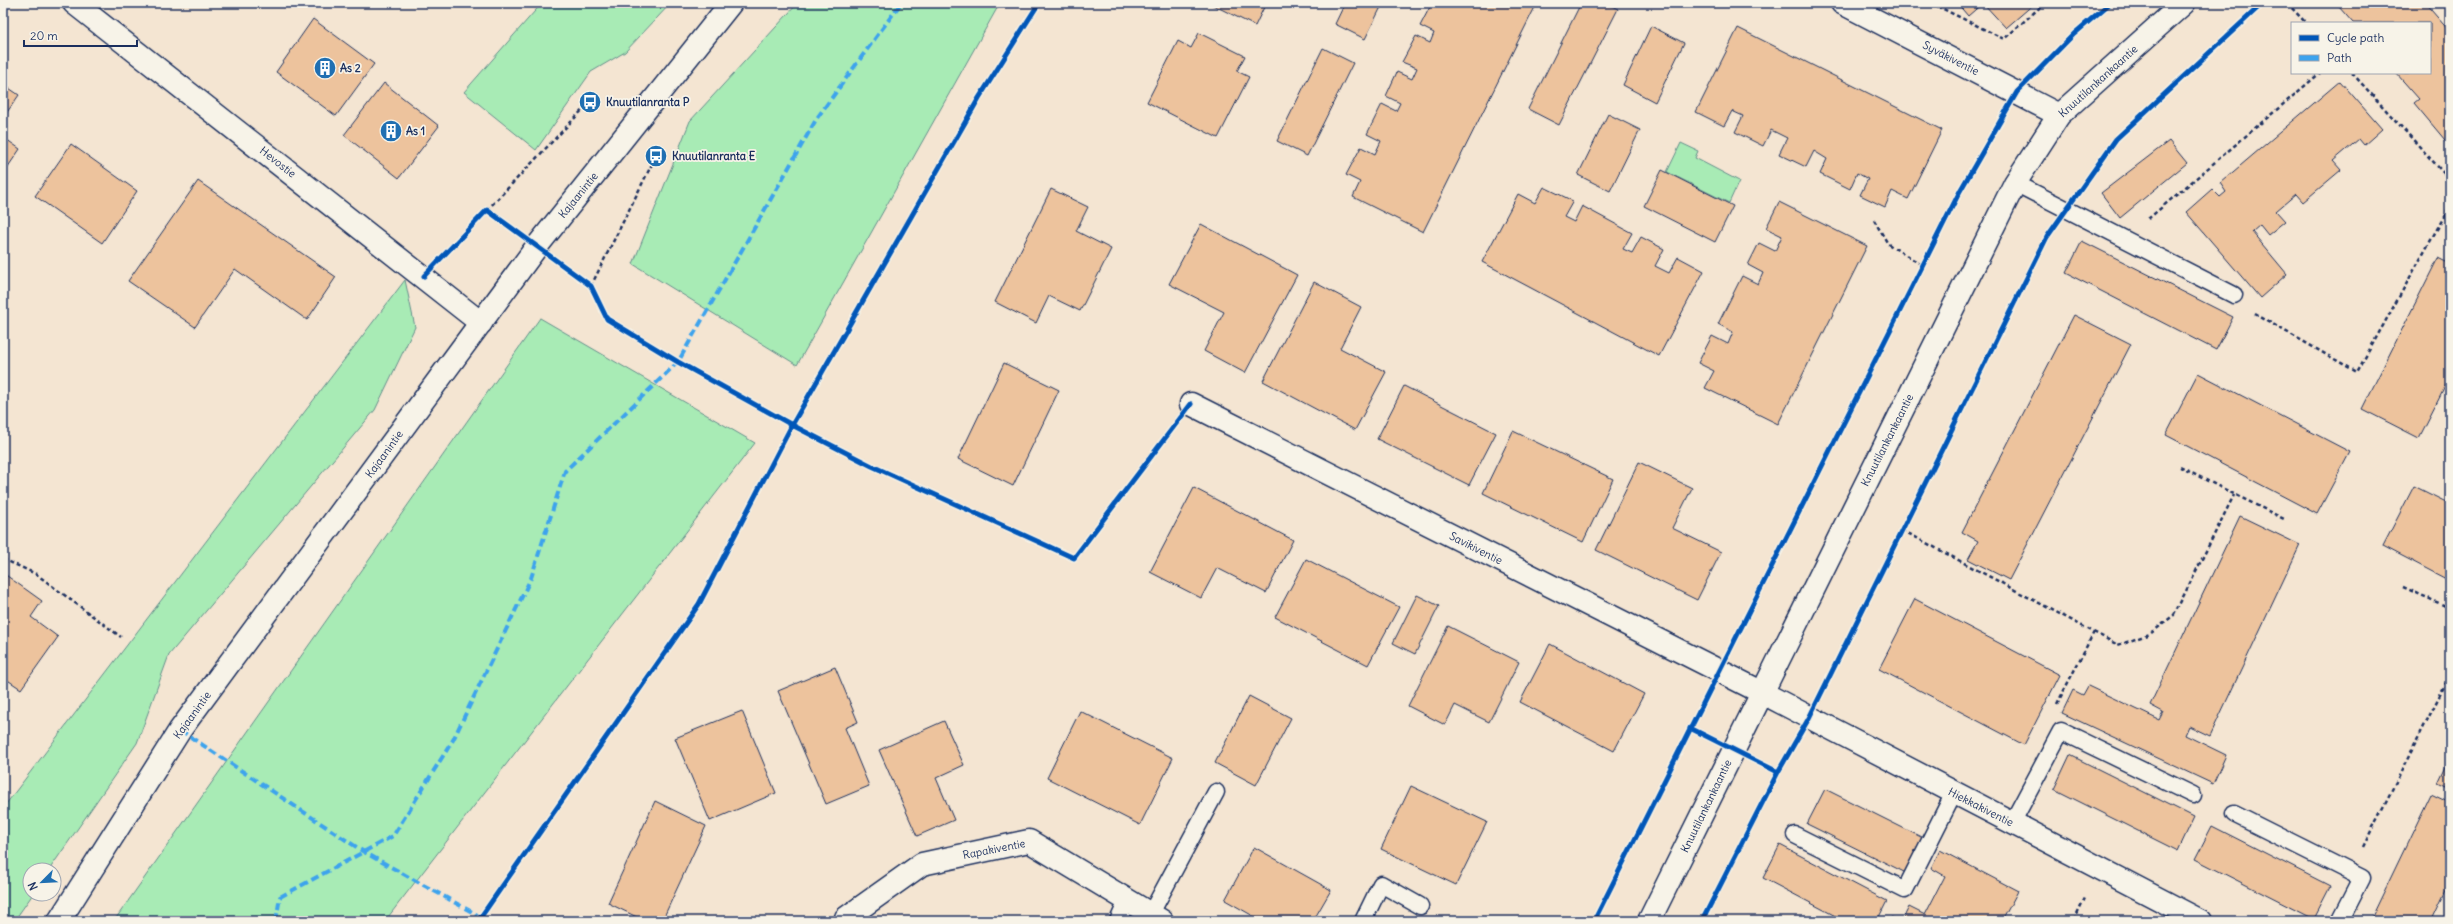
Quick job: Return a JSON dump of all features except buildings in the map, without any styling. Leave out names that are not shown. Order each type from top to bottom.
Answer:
[{"type":"street","name":"Hevostie","points":[[74,3],[481,322]]},
{"type":"street","name":"Kajaanintie","points":[[59,921],[180,730],[538,245],[731,3]]},
{"type":"street","name":"Syväkiventie","points":[[1842,3],[2059,115]]},
{"type":"street","name":"Knuutilankankaantie","points":[[1649,921],[1761,692],[2015,183],[2059,115],[2184,3]]},
{"type":"street","name":"Savikiventie","points":[[1191,404],[1761,692]]},
{"type":"street","name":"Hiekkakiventie","points":[[1761,692],[2201,921]]},
{"type":"street","name":"Rapakiventie","points":[[846,918],[922,864],[1029,841],[1156,918]]},
{"type":"lane","points":[[2015,183],[2234,295]]},
{"type":"lane","points":[[2012,823],[2061,731],[2193,794]]},
{"type":"lane","points":[[1156,918],[1216,792]]},
{"type":"lane","points":[[1795,835],[1905,890],[1954,793]]},
{"type":"lane","points":[[2234,814],[2362,878],[2340,921]]},
{"type":"lane","points":[[1363,921],[1381,884],[1420,906]]},
{"type":"lane","points":[[1118,921],[1127,901]]},
{"type":"path","points":[[1931,3],[2004,40],[2045,3]]},
{"type":"path","points":[[2287,3],[2305,22]]},
{"type":"path","points":[[2124,239],[2319,74]]},
{"type":"path","points":[[2353,74],[2450,180]]},
{"type":"path","points":[[482,216],[590,102]]},
{"type":"path","points":[[591,286],[656,156]]},
{"type":"path","points":[[2234,295],[2247,310],[2357,372],[2450,206]]},
{"type":"path","points":[[487,210],[493,215]]},
{"type":"path","points":[[1874,220],[1888,244],[1922,266]]},
{"type":"path","points":[[1919,273],[1926,259]]},
{"type":"path","points":[[585,282],[591,286],[594,293]]},
{"type":"path","points":[[2180,467],[2286,520]]},
{"type":"path","points":[[1902,530],[2118,645],[2150,634],[2174,615],[2234,495]]},
{"type":"path","points":[[1898,537],[1905,523]]},
{"type":"path","points":[[3,559],[36,574],[121,637]]},
{"type":"path","points":[[2403,587],[2450,608]]},
{"type":"path","points":[[2061,731],[2053,711],[2094,632]]},
{"type":"path","points":[[2350,872],[2450,675]]},
{"type":"green space","points":[[542,3],[671,3],[625,52],[591,72],[536,150],[464,92]]},
{"type":"green space","points":[[798,3],[1000,3],[797,365],[633,264],[690,121]]},
{"type":"green space","points":[[1681,143],[1698,151],[1695,158],[1739,181],[1729,203],[1667,172]]},
{"type":"green space","points":[[405,280],[415,327],[375,410],[169,655],[137,743],[55,862],[22,862],[22,902],[27,902],[14,921],[3,921],[3,808]]},
{"type":"green space","points":[[540,318],[755,443],[385,921],[114,921]]},
{"type":"marked path","points":[[276,921],[280,897],[393,836],[453,740],[531,578],[565,471],[678,362],[817,118],[901,3]]},
{"type":"marked path","points":[[180,730],[364,852],[481,917]]},
{"type":"cycle path","points":[[478,921],[699,604],[792,425],[979,98],[1039,3]]},
{"type":"cycle path","points":[[1594,921],[1960,191],[2017,92],[2074,34],[2110,3]]},
{"type":"cycle path","points":[[1702,921],[1778,772],[1809,718],[2047,237],[2116,139],[2263,3]]},
{"type":"cycle path","points":[[424,276],[487,210],[591,286],[607,319],[678,362],[792,425],[872,466],[1074,558],[1191,404]]},
{"type":"cycle path","points":[[1690,728],[1778,772]]},
{"type":"place","name":"As 2","points":[[325,68]]},
{"type":"place","name":"Knuutilanranta P","points":[[590,102]]},
{"type":"place","name":"As 1","points":[[391,131]]},
{"type":"place","name":"Knuutilanranta E","points":[[656,156]]}]
